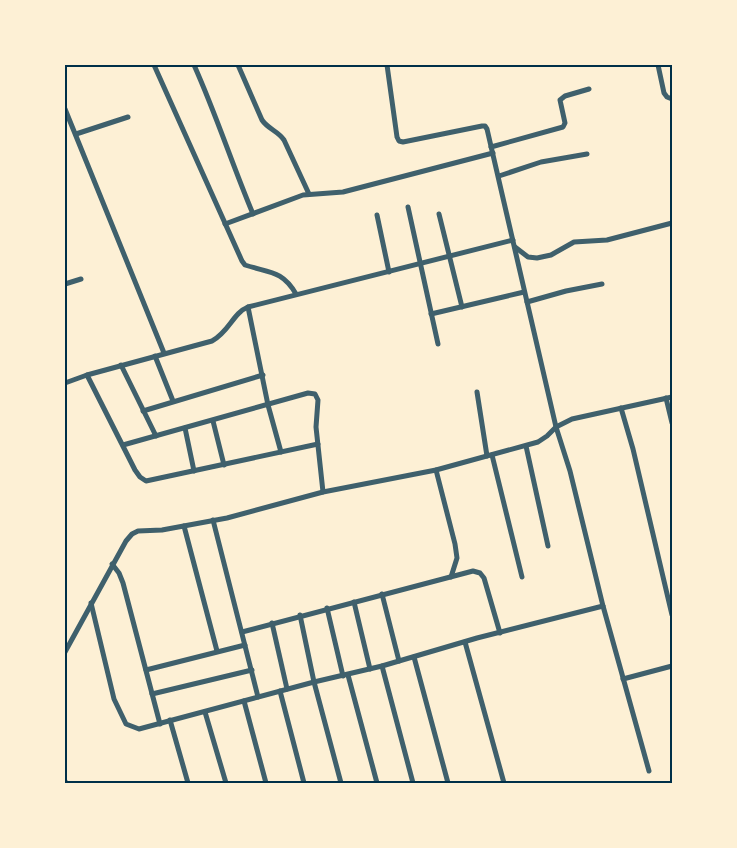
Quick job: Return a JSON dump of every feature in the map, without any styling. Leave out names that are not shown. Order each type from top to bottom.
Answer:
[{"type":"street","points":[[154,65],[242,261],[245,265],[278,274],[291,285],[296,294]]},
{"type":"street","points":[[194,65],[215,112],[253,214]]},
{"type":"street","points":[[238,65],[262,120],[265,125],[284,140],[309,194]]},
{"type":"street","points":[[387,65],[397,138],[399,141],[403,142],[484,126],[487,129],[556,427],[570,471],[603,606],[649,771]]},
{"type":"street","points":[[658,65],[664,94],[672,99]]},
{"type":"street","points":[[491,147],[563,127],[565,123],[560,100],[565,96],[589,89]]},
{"type":"street","points":[[65,109],[164,353]]},
{"type":"street","points":[[76,134],[128,116]]},
{"type":"street","points":[[65,130],[73,128]]},
{"type":"street","points":[[225,224],[285,200],[309,194],[343,192],[493,153]]},
{"type":"street","points":[[499,176],[541,162],[587,154]]},
{"type":"street","points":[[408,208],[438,344]]},
{"type":"street","points":[[439,214],[462,307]]},
{"type":"street","points":[[377,215],[389,272]]},
{"type":"street","points":[[514,247],[528,257],[537,258],[551,255],[574,242],[608,240],[672,223]]},
{"type":"street","points":[[65,382],[164,353],[203,344],[220,337],[240,312],[248,306],[513,240]]},
{"type":"street","points":[[65,284],[81,279]]},
{"type":"street","points":[[527,302],[566,291],[602,284]]},
{"type":"street","points":[[431,314],[524,292]]},
{"type":"street","points":[[248,306],[268,405],[281,452]]},
{"type":"street","points":[[155,356],[173,401]]},
{"type":"street","points":[[121,365],[156,436]]},
{"type":"street","points":[[88,375],[137,474],[146,481],[318,444]]},
{"type":"street","points":[[143,411],[263,376]]},
{"type":"street","points":[[477,392],[490,455],[522,577]]},
{"type":"street","points":[[123,445],[308,393],[315,394],[318,400],[316,420],[323,492]]},
{"type":"street","points":[[65,652],[112,564],[126,541],[132,534],[138,531],[162,530],[184,526],[323,492],[436,470],[538,442],[548,436],[556,427],[572,419],[669,398],[672,423]]},
{"type":"street","points":[[621,408],[633,449],[672,615]]},
{"type":"street","points":[[213,421],[224,465]]},
{"type":"street","points":[[185,428],[194,471]]},
{"type":"street","points":[[526,446],[548,546]]},
{"type":"street","points":[[436,470],[455,544],[456,558],[451,576]]},
{"type":"street","points":[[213,520],[258,697]]},
{"type":"street","points":[[184,526],[218,651]]},
{"type":"street","points":[[112,564],[121,577],[160,724]]},
{"type":"street","points":[[242,632],[300,615],[473,571],[482,575],[500,632]]},
{"type":"street","points":[[382,594],[399,661]]},
{"type":"street","points":[[354,602],[370,669]]},
{"type":"street","points":[[91,603],[114,699],[126,724],[139,729],[603,606]]},
{"type":"street","points":[[327,608],[377,783]]},
{"type":"street","points":[[300,615],[314,682],[341,783]]},
{"type":"street","points":[[272,623],[287,689]]},
{"type":"street","points":[[466,642],[504,783]]},
{"type":"street","points":[[146,670],[245,644]]},
{"type":"street","points":[[414,657],[448,783]]},
{"type":"street","points":[[382,666],[413,783]]},
{"type":"street","points":[[623,679],[672,666]]},
{"type":"street","points":[[152,694],[252,670]]},
{"type":"street","points":[[280,691],[304,783]]},
{"type":"street","points":[[244,701],[266,783]]},
{"type":"street","points":[[205,712],[226,783]]},
{"type":"street","points":[[170,720],[188,783]]}]
